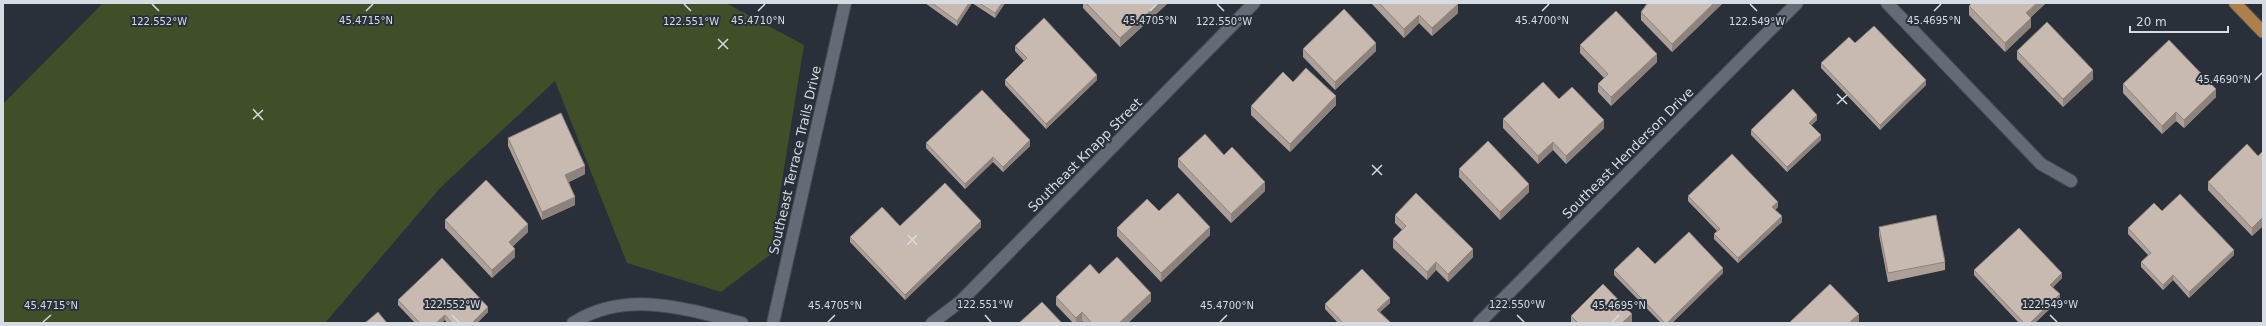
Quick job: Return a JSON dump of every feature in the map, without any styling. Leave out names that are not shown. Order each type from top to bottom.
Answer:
[{"type":"main road","points":[[2235,3],[2263,32]]},
{"type":"street","name":"Southeast Terrace Trails Drive","points":[[773,323],[845,3]]},
{"type":"street","name":"Southeast Knapp Street","points":[[932,323],[961,301],[1254,3]]},
{"type":"street","name":"Southeast Henderson Drive","points":[[1479,323],[1797,3]]},
{"type":"street","points":[[1887,3],[2041,164],[2071,181]]},
{"type":"street","points":[[573,323],[583,316],[609,307],[642,303],[678,307],[742,323]]},
{"type":"green space","points":[[103,3],[726,3],[804,45],[770,255],[721,292],[627,263],[555,81],[441,187],[325,323],[3,323],[3,104]]},
{"type":"building","points":[[932,3],[969,3],[957,21]]},
{"type":"building","points":[[979,3],[1002,3],[995,13]]},
{"type":"building","points":[[1086,3],[1159,3],[1120,38]]},
{"type":"building","points":[[1379,3],[1458,4],[1432,28],[1419,15],[1404,29]]},
{"type":"building","points":[[1648,3],[1714,3],[1672,44],[1641,12]]},
{"type":"building","points":[[1972,3],[2037,3],[2026,13],[2031,18],[2005,43],[1969,6]]},
{"type":"building","points":[[1344,9],[1376,43],[1335,82],[1303,49]]},
{"type":"building","points":[[1616,11],[1657,54],[1611,97],[1598,84],[1608,74],[1580,45]]},
{"type":"building","points":[[1044,18],[1097,75],[1046,124],[1005,80],[1027,58],[1015,46]]},
{"type":"building","points":[[2047,22],[2093,70],[2063,99],[2017,51]]},
{"type":"building","points":[[1874,26],[1926,80],[1880,125],[1821,63],[1849,37],[1855,43]]},
{"type":"building","points":[[2169,40],[2216,89],[2184,120],[2176,112],[2162,126],[2123,84]]},
{"type":"building","points":[[1306,68],[1336,96],[1290,144],[1251,106],[1283,72],[1293,82]]},
{"type":"building","points":[[1543,82],[1559,99],[1572,87],[1604,120],[1566,156],[1553,142],[1538,156],[1503,119]]},
{"type":"building","points":[[1793,89],[1817,115],[1809,123],[1821,135],[1787,167],[1751,130]]},
{"type":"building","points":[[982,90],[1030,140],[1003,167],[993,157],[965,184],[926,143]]},
{"type":"building","points":[[561,113],[585,166],[565,175],[575,197],[542,212],[508,138]]},
{"type":"building","points":[[1205,134],[1224,155],[1232,147],[1265,182],[1231,214],[1178,159]]},
{"type":"building","points":[[1488,141],[1529,184],[1500,212],[1459,169]]},
{"type":"building","points":[[2247,144],[2258,156],[2263,151],[2263,217],[2252,228],[2208,182]]},
{"type":"building","points":[[1732,154],[1778,202],[1772,207],[1782,216],[1738,258],[1714,234],[1720,229],[1688,196]]},
{"type":"building","points":[[486,180],[528,224],[509,242],[515,249],[492,270],[445,220]]},
{"type":"building","points":[[945,183],[981,221],[905,295],[850,237],[882,207],[900,226]]},
{"type":"building","points":[[1178,193],[1210,227],[1161,273],[1117,228],[1147,199],[1159,211]]},
{"type":"building","points":[[1416,193],[1473,249],[1448,274],[1436,262],[1427,272],[1393,239],[1406,226],[1395,215]]},
{"type":"building","points":[[2180,194],[2234,250],[2189,292],[2173,275],[2163,285],[2141,262],[2151,253],[2128,228],[2154,203],[2162,211]]},
{"type":"building","points":[[1936,215],[1945,262],[1888,273],[1879,227]]},
{"type":"building","points":[[2019,228],[2062,273],[2050,285],[2060,294],[2030,323],[2024,323],[1974,270]]},
{"type":"building","points":[[1689,232],[1723,268],[1667,323],[1665,323],[1614,270],[1638,247],[1655,264]]},
{"type":"building","points":[[1117,257],[1151,293],[1119,323],[1092,323],[1082,312],[1076,318],[1056,297],[1090,264],[1099,274]]},
{"type":"building","points":[[442,258],[488,307],[472,323],[452,323],[445,315],[436,323],[420,323],[398,300]]},
{"type":"building","points":[[1362,269],[1390,298],[1377,310],[1391,323],[1343,323],[1325,304]]},
{"type":"building","points":[[1603,284],[1632,314],[1622,323],[1578,323],[1571,316]]},
{"type":"building","points":[[1830,284],[1859,314],[1849,323],[1789,323]]},
{"type":"building","points":[[1042,302],[1062,323],[1019,323]]},
{"type":"building","points":[[378,312],[387,323],[365,323]]}]
